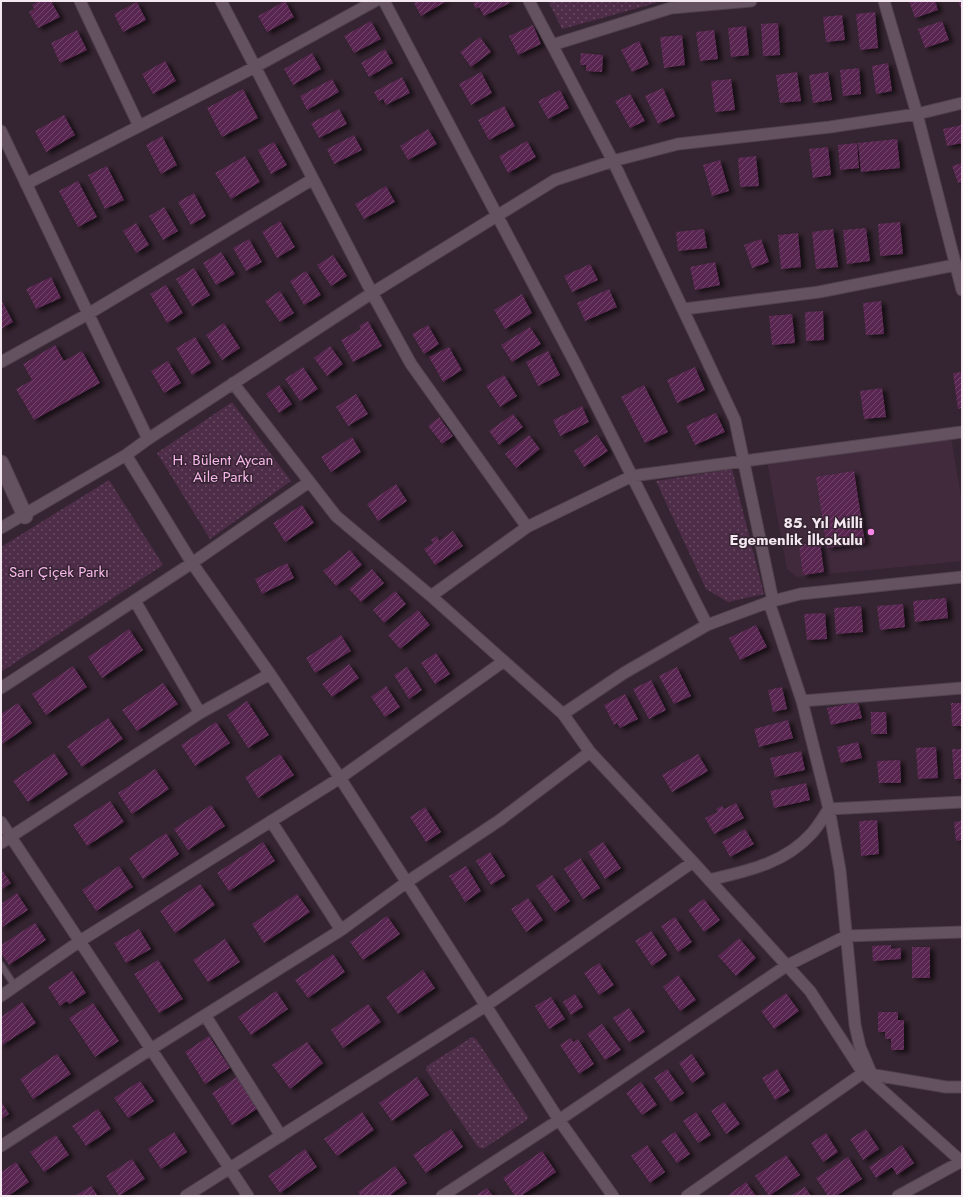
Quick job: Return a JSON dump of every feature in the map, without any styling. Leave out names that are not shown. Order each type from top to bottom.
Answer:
[{"type":"main road","points":[[1,463],[25,516]]},
{"type":"street","points":[[80,1],[139,126]]},
{"type":"street","points":[[221,1],[372,293],[411,364],[527,527]]},
{"type":"street","points":[[26,184],[255,67],[375,1]]},
{"type":"street","points":[[384,1],[499,215],[708,625]]},
{"type":"street","points":[[529,1],[613,161],[735,420],[771,602],[802,701],[829,809],[840,870],[855,1026],[868,1074]]},
{"type":"street","points":[[552,45],[670,4],[751,1]]},
{"type":"street","points":[[884,1],[917,114],[962,290]]},
{"type":"street","points":[[1,528],[25,516],[126,456],[148,439],[372,293],[555,180],[613,161],[678,144],[830,127],[917,114],[962,103]]},
{"type":"street","points":[[1,131],[148,439]]},
{"type":"street","points":[[1,362],[88,314],[313,179]]},
{"type":"street","points":[[684,309],[819,292],[955,265]]},
{"type":"street","points":[[233,383],[336,516],[431,596],[563,714],[590,752],[693,862],[810,991],[868,1074],[962,1162],[898,1196]]},
{"type":"street","points":[[431,596],[527,527],[632,476],[962,432]]},
{"type":"street","points":[[126,456],[192,563],[270,674],[340,778],[560,1120],[612,1196]]},
{"type":"street","points":[[1,688],[192,563],[309,482]]},
{"type":"street","points":[[563,714],[624,673],[708,625],[771,602],[800,594],[962,577]]},
{"type":"street","points":[[135,601],[200,713]]},
{"type":"street","points":[[1,996],[80,941],[340,778],[504,661]]},
{"type":"street","points":[[1,843],[200,713],[270,674]]},
{"type":"street","points":[[802,701],[962,688]]},
{"type":"street","points":[[1,1146],[151,1049],[341,930],[407,882],[500,820],[590,752]]},
{"type":"street","points":[[829,809],[962,802]]},
{"type":"street","points":[[709,880],[768,865],[786,854],[811,834],[829,809]]},
{"type":"street","points":[[271,821],[341,930]]},
{"type":"street","points":[[1,822],[231,1168],[248,1196]]},
{"type":"street","points":[[186,1196],[487,1006],[693,862]]},
{"type":"street","points":[[442,1196],[560,1120],[786,966],[846,936],[962,932]]},
{"type":"street","points":[[205,1015],[282,1136]]},
{"type":"street","points":[[687,1196],[868,1074],[946,1087],[962,1087]]},
{"type":"lane","points":[[1,965],[15,986]]},
{"type":"shaded area","name":"85. Yıl Milli Egemenlik İlkokulu","points":[[951,437],[962,503],[962,561],[797,577],[787,569],[767,461]]},
{"type":"green space","points":[[548,1],[655,1],[656,3],[562,29]]},
{"type":"green space","name":"H. Bülent Aycan Aile Parkı","points":[[232,402],[291,481],[210,539],[157,453]]},
{"type":"green space","points":[[732,469],[764,594],[728,602],[706,589],[656,481]]},
{"type":"green space","name":"Sarı Çiçek Parkı","points":[[109,480],[163,565],[1,672],[1,547]]},
{"type":"green space","points":[[472,1037],[476,1039],[528,1117],[527,1120],[483,1149],[478,1147],[426,1070],[427,1066]]},
{"type":"building","points":[[39,1],[51,1],[60,17],[38,28],[29,12],[34,9],[32,5]]},
{"type":"building","points":[[285,1],[294,17],[267,32],[258,16]]},
{"type":"building","points":[[413,1],[447,1],[421,16]]},
{"type":"building","points":[[477,1],[509,1],[510,3],[484,16],[479,7],[476,9],[473,3]]},
{"type":"building","points":[[909,1],[935,1],[938,10],[915,18]]},
{"type":"building","points":[[958,1],[962,1],[962,12]]},
{"type":"building","points":[[137,2],[146,20],[123,32],[114,14]]},
{"type":"building","points":[[875,12],[878,48],[860,50],[856,14]]},
{"type":"building","points":[[842,15],[845,40],[826,42],[823,17]]},
{"type":"building","points":[[371,21],[381,39],[354,53],[344,36]]},
{"type":"building","points":[[942,21],[949,40],[925,48],[918,29]]},
{"type":"building","points":[[778,23],[780,55],[763,56],[761,24]]},
{"type":"building","points":[[533,25],[541,44],[518,55],[509,36]]},
{"type":"building","points":[[746,26],[749,55],[731,57],[728,28]]},
{"type":"building","points":[[77,30],[87,50],[60,63],[51,43]]},
{"type":"building","points":[[714,30],[718,59],[700,61],[696,32]]},
{"type":"building","points":[[682,35],[685,65],[664,68],[660,37]]},
{"type":"building","points":[[480,37],[491,52],[471,67],[460,52]]},
{"type":"building","points":[[639,41],[649,64],[632,72],[621,50]]},
{"type":"building","points":[[385,49],[393,63],[369,77],[361,63]]},
{"type":"building","points":[[312,53],[321,69],[293,85],[284,69]]},
{"type":"building","points":[[581,53],[603,55],[602,72],[586,71],[586,65],[580,65]]},
{"type":"building","points":[[165,61],[176,81],[153,94],[142,74]]},
{"type":"building","points":[[888,63],[892,91],[876,94],[872,66]]},
{"type":"building","points":[[859,68],[861,94],[843,96],[840,70]]},
{"type":"building","points":[[481,72],[492,93],[471,105],[459,84]]},
{"type":"building","points":[[797,72],[801,101],[780,103],[776,75]]},
{"type":"building","points":[[828,72],[832,100],[813,103],[809,75]]},
{"type":"building","points":[[402,77],[410,93],[386,105],[383,99],[379,101],[374,92]]},
{"type":"building","points":[[332,79],[339,92],[307,110],[300,96]]},
{"type":"building","points":[[731,79],[735,110],[715,112],[711,81]]},
{"type":"building","points":[[663,88],[675,116],[658,124],[645,96]]},
{"type":"building","points":[[243,89],[258,118],[222,137],[207,108]]},
{"type":"building","points":[[560,90],[569,108],[548,119],[538,101]]},
{"type":"building","points":[[630,94],[645,121],[630,128],[615,101]]},
{"type":"building","points":[[504,106],[515,126],[489,140],[478,120]]},
{"type":"building","points":[[339,109],[347,124],[319,138],[311,123]]},
{"type":"building","points":[[64,115],[75,135],[46,152],[35,131]]},
{"type":"building","points":[[962,125],[962,143],[947,146],[943,129]]},
{"type":"building","points":[[428,129],[437,144],[408,160],[400,146]]},
{"type":"building","points":[[354,135],[362,150],[334,164],[327,149]]},
{"type":"building","points":[[162,136],[177,165],[161,174],[146,145]]},
{"type":"building","points":[[897,139],[900,168],[861,172],[858,143]]},
{"type":"building","points":[[527,141],[536,157],[508,173],[499,156]]},
{"type":"building","points":[[274,142],[287,165],[271,174],[258,150]]},
{"type":"building","points":[[857,143],[859,168],[840,170],[838,145]]},
{"type":"building","points":[[828,147],[831,175],[813,178],[809,149]]},
{"type":"building","points":[[245,156],[260,182],[231,199],[215,173]]},
{"type":"building","points":[[756,156],[759,186],[740,187],[738,158]]},
{"type":"building","points":[[720,160],[729,191],[712,196],[703,165]]},
{"type":"building","points":[[962,163],[962,182],[958,183],[952,166]]},
{"type":"building","points":[[107,166],[124,200],[105,209],[88,175]]},
{"type":"building","points":[[78,181],[97,217],[78,227],[59,191]]},
{"type":"building","points":[[386,186],[395,202],[364,219],[355,204]]},
{"type":"building","points":[[194,193],[206,216],[191,225],[178,202]]},
{"type":"building","points":[[164,207],[178,231],[163,240],[149,216]]},
{"type":"building","points":[[280,221],[295,247],[277,258],[262,232]]},
{"type":"building","points":[[900,222],[903,254],[880,256],[878,224]]},
{"type":"building","points":[[136,223],[149,245],[136,253],[123,231]]},
{"type":"building","points":[[866,228],[870,261],[847,264],[843,230]]},
{"type":"building","points":[[704,229],[707,248],[678,251],[676,232]]},
{"type":"building","points":[[833,229],[838,267],[816,269],[812,232]]},
{"type":"building","points":[[798,233],[801,267],[781,269],[778,235]]},
{"type":"building","points":[[249,239],[262,262],[246,271],[233,248]]},
{"type":"building","points":[[761,239],[769,262],[752,268],[744,245]]},
{"type":"building","points":[[221,252],[235,274],[216,285],[203,263]]},
{"type":"building","points":[[333,255],[347,276],[331,286],[317,265]]},
{"type":"building","points":[[715,262],[720,285],[695,290],[690,267]]},
{"type":"building","points":[[590,264],[598,280],[572,292],[564,276]]},
{"type":"building","points":[[194,268],[210,295],[192,306],[176,279]]},
{"type":"building","points":[[306,271],[321,295],[304,305],[290,281]]},
{"type":"building","points":[[51,277],[61,298],[36,309],[26,289]]},
{"type":"building","points":[[166,285],[183,313],[167,323],[150,294]]},
{"type":"building","points":[[609,289],[617,307],[585,321],[577,303]]},
{"type":"building","points":[[280,291],[294,313],[280,322],[265,301]]},
{"type":"building","points":[[522,294],[532,313],[505,329],[494,310]]},
{"type":"building","points":[[1,299],[13,322],[1,329]]},
{"type":"building","points":[[881,301],[884,334],[866,335],[863,303]]},
{"type":"building","points":[[823,311],[824,340],[806,341],[805,312]]},
{"type":"building","points":[[792,314],[795,343],[772,345],[769,316]]},
{"type":"building","points":[[368,321],[382,346],[353,362],[341,340],[361,329],[359,326]]},
{"type":"building","points":[[224,323],[240,348],[222,360],[206,335]]},
{"type":"building","points":[[428,325],[439,344],[424,354],[412,334]]},
{"type":"building","points":[[530,327],[541,344],[512,362],[501,345]]},
{"type":"building","points":[[195,337],[211,363],[192,375],[176,348]]},
{"type":"building","points":[[55,345],[64,361],[82,351],[100,383],[34,420],[16,389],[32,380],[23,364]]},
{"type":"building","points":[[330,346],[343,364],[327,376],[314,358]]},
{"type":"building","points":[[449,347],[462,370],[443,382],[429,357]]},
{"type":"building","points":[[548,351],[560,375],[538,386],[526,362]]},
{"type":"building","points":[[168,361],[181,383],[164,393],[151,371]]},
{"type":"building","points":[[303,367],[318,389],[300,401],[285,379]]},
{"type":"building","points":[[695,367],[705,390],[677,403],[667,380]]},
{"type":"building","points":[[962,372],[962,408],[958,409],[953,373]]},
{"type":"building","points":[[504,375],[517,396],[500,407],[486,386]]},
{"type":"building","points":[[279,385],[292,404],[279,413],[266,394]]},
{"type":"building","points":[[644,385],[668,432],[645,443],[621,397]]},
{"type":"building","points":[[882,388],[886,417],[864,419],[860,391]]},
{"type":"building","points":[[356,394],[368,414],[348,426],[336,407]]},
{"type":"building","points":[[582,406],[589,422],[560,436],[553,420]]},
{"type":"building","points":[[716,413],[725,432],[695,445],[686,426]]},
{"type":"building","points":[[513,414],[523,427],[499,445],[489,431]]},
{"type":"building","points":[[439,417],[453,436],[442,444],[428,426]]},
{"type":"building","points":[[529,435],[540,449],[516,468],[505,454]]},
{"type":"building","points":[[597,435],[608,451],[584,467],[574,451]]},
{"type":"building","points":[[352,437],[361,452],[331,472],[321,457]]},
{"type":"building","points":[[854,471],[865,543],[827,548],[816,477]]},
{"type":"building","points":[[396,484],[407,501],[378,521],[367,504]]},
{"type":"building","points":[[302,505],[314,523],[285,542],[273,523]]},
{"type":"building","points":[[453,531],[463,546],[435,565],[424,549],[433,543],[431,540],[437,536],[439,541]]},
{"type":"building","points":[[820,542],[824,572],[803,575],[799,545]]},
{"type":"building","points":[[350,550],[362,565],[336,586],[323,571]]},
{"type":"building","points":[[287,563],[294,578],[262,594],[255,579]]},
{"type":"building","points":[[372,569],[384,583],[361,602],[349,589]]},
{"type":"building","points":[[395,591],[406,604],[384,623],[373,610]]},
{"type":"building","points":[[946,598],[948,618],[915,622],[913,601]]},
{"type":"building","points":[[903,604],[905,627],[880,630],[877,606]]},
{"type":"building","points":[[861,606],[863,632],[836,634],[834,608]]},
{"type":"building","points":[[418,610],[430,625],[400,649],[388,635]]},
{"type":"building","points":[[825,613],[827,639],[807,640],[804,614]]},
{"type":"building","points":[[756,625],[767,647],[740,660],[729,638]]},
{"type":"building","points":[[129,629],[143,650],[102,678],[88,657]]},
{"type":"building","points":[[341,635],[351,651],[315,673],[306,658]]},
{"type":"building","points":[[436,653],[450,674],[435,684],[421,663]]},
{"type":"building","points":[[349,664],[359,678],[332,697],[322,684]]},
{"type":"building","points":[[73,666],[87,687],[46,715],[32,694]]},
{"type":"building","points":[[407,667],[422,690],[409,699],[394,675]]},
{"type":"building","points":[[677,667],[691,696],[674,704],[659,676]]},
{"type":"building","points":[[651,680],[666,710],[649,719],[633,689]]},
{"type":"building","points":[[163,683],[178,704],[137,731],[122,710]]},
{"type":"building","points":[[386,686],[400,707],[385,717],[371,697]]},
{"type":"building","points":[[782,687],[787,709],[773,712],[768,690]]},
{"type":"building","points":[[625,694],[638,719],[620,728],[617,723],[614,725],[604,705]]},
{"type":"building","points":[[247,701],[269,735],[248,748],[227,715]]},
{"type":"building","points":[[858,702],[862,718],[831,725],[827,708]]},
{"type":"building","points":[[18,703],[32,723],[1,745],[1,714]]},
{"type":"building","points":[[951,703],[962,703],[962,726],[952,726]]},
{"type":"building","points":[[871,712],[886,712],[887,734],[871,734]]},
{"type":"building","points":[[108,718],[123,739],[82,767],[67,746]]},
{"type":"building","points":[[788,720],[793,738],[759,747],[754,729]]},
{"type":"building","points":[[216,722],[230,743],[195,766],[181,745]]},
{"type":"building","points":[[858,742],[862,758],[841,763],[837,747]]},
{"type":"building","points":[[936,747],[938,778],[918,779],[916,748]]},
{"type":"building","points":[[952,749],[962,749],[962,779],[954,779]]},
{"type":"building","points":[[801,751],[805,770],[775,777],[770,758]]},
{"type":"building","points":[[54,753],[68,774],[28,802],[13,781]]},
{"type":"building","points":[[280,754],[294,775],[258,798],[245,777]]},
{"type":"building","points":[[698,754],[708,771],[672,792],[662,775]]},
{"type":"building","points":[[900,760],[901,783],[879,783],[877,761]]},
{"type":"building","points":[[155,769],[169,789],[132,814],[118,793]]},
{"type":"building","points":[[806,783],[810,800],[774,808],[770,791]]},
{"type":"building","points":[[110,801],[124,822],[87,846],[73,825]]},
{"type":"building","points":[[736,803],[744,818],[714,834],[705,818],[718,812],[716,809],[722,806],[724,809]]},
{"type":"building","points":[[211,805],[225,826],[188,850],[174,829]]},
{"type":"building","points":[[425,807],[441,832],[426,842],[410,817]]},
{"type":"building","points":[[877,820],[879,854],[861,856],[859,821]]},
{"type":"building","points":[[962,821],[962,840],[956,841],[954,822]]},
{"type":"building","points":[[745,829],[754,844],[730,857],[722,842]]},
{"type":"building","points":[[166,833],[179,854],[143,879],[129,858]]},
{"type":"building","points":[[263,842],[275,861],[229,891],[217,873]]},
{"type":"building","points":[[603,842],[621,868],[605,879],[588,852]]},
{"type":"building","points":[[490,852],[505,876],[491,885],[476,861]]},
{"type":"building","points":[[580,858],[600,888],[583,899],[564,869]]},
{"type":"building","points":[[119,866],[133,887],[96,911],[82,890]]},
{"type":"building","points":[[466,866],[481,891],[465,902],[449,876]]},
{"type":"building","points":[[1,869],[11,883],[1,890]]},
{"type":"building","points":[[552,875],[570,901],[555,912],[536,886]]},
{"type":"building","points":[[200,884],[215,905],[175,933],[160,911]]},
{"type":"building","points":[[17,893],[28,910],[1,928],[1,904]]},
{"type":"building","points":[[297,894],[310,912],[264,943],[252,924]]},
{"type":"building","points":[[528,898],[543,920],[526,932],[511,909]]},
{"type":"building","points":[[704,899],[720,920],[704,932],[688,910]]},
{"type":"building","points":[[387,916],[400,934],[363,960],[350,942]]},
{"type":"building","points":[[675,917],[692,942],[678,952],[661,926]]},
{"type":"building","points":[[35,923],[46,940],[9,965],[1,953],[1,945]]},
{"type":"building","points":[[139,929],[151,949],[126,963],[114,943]]},
{"type":"building","points":[[651,931],[667,955],[652,966],[635,941]]},
{"type":"building","points":[[739,938],[756,958],[736,976],[718,956]]},
{"type":"building","points":[[225,939],[240,962],[208,982],[193,960]]},
{"type":"building","points":[[891,945],[891,949],[901,948],[901,959],[873,961],[872,946]]},
{"type":"building","points":[[912,947],[930,947],[930,978],[912,978]]},
{"type":"building","points":[[333,954],[345,972],[308,998],[295,980]]},
{"type":"building","points":[[158,960],[183,999],[159,1013],[134,974]]},
{"type":"building","points":[[599,963],[614,985],[599,995],[584,973]]},
{"type":"building","points":[[423,970],[435,988],[398,1014],[386,997]]},
{"type":"building","points":[[72,971],[86,993],[69,1004],[67,1001],[60,1006],[48,987]]},
{"type":"building","points":[[678,975],[696,1000],[680,1011],[663,987]]},
{"type":"building","points":[[276,991],[288,1009],[251,1035],[238,1017]]},
{"type":"building","points":[[786,993],[799,1011],[774,1029],[761,1011]]},
{"type":"building","points":[[575,994],[583,1007],[571,1015],[563,1002]]},
{"type":"building","points":[[551,997],[565,1019],[549,1029],[535,1006]]},
{"type":"building","points":[[22,1002],[36,1023],[1,1046],[1,1017]]},
{"type":"building","points":[[93,1003],[119,1041],[95,1057],[69,1018]]},
{"type":"building","points":[[368,1004],[381,1022],[343,1048],[331,1030]]},
{"type":"building","points":[[629,1008],[645,1032],[629,1042],[613,1018]]},
{"type":"building","points":[[878,1012],[898,1012],[898,1020],[904,1020],[904,1050],[891,1050],[891,1039],[885,1039],[885,1032],[878,1032]]},
{"type":"building","points":[[602,1024],[621,1050],[605,1060],[587,1034]]},
{"type":"building","points":[[209,1036],[230,1068],[205,1084],[185,1052]]},
{"type":"building","points":[[571,1038],[573,1042],[578,1039],[594,1064],[579,1074],[560,1045]]},
{"type":"building","points":[[307,1042],[323,1063],[290,1089],[272,1065]]},
{"type":"building","points":[[57,1054],[71,1074],[33,1099],[20,1079]]},
{"type":"building","points":[[692,1054],[705,1074],[692,1083],[679,1063]]},
{"type":"building","points":[[667,1069],[684,1093],[671,1102],[654,1078]]},
{"type":"building","points":[[777,1069],[790,1091],[775,1100],[762,1078]]},
{"type":"building","points":[[237,1077],[257,1109],[232,1125],[212,1093]]},
{"type":"building","points":[[417,1077],[429,1095],[392,1121],[379,1103]]},
{"type":"building","points":[[140,1081],[154,1101],[128,1118],[114,1098]]},
{"type":"building","points":[[641,1082],[657,1105],[642,1115],[626,1093]]},
{"type":"building","points":[[1,1101],[9,1114],[1,1119]]},
{"type":"building","points":[[724,1102],[740,1124],[726,1134],[711,1111]]},
{"type":"building","points":[[98,1109],[111,1129],[86,1146],[72,1126]]},
{"type":"building","points":[[362,1112],[374,1130],[337,1156],[324,1139]]},
{"type":"building","points":[[696,1112],[711,1135],[698,1143],[683,1121]]},
{"type":"building","points":[[451,1129],[463,1147],[426,1173],[413,1155]]},
{"type":"building","points":[[866,1129],[879,1149],[863,1160],[850,1139]]},
{"type":"building","points":[[174,1132],[187,1152],[161,1169],[148,1149]]},
{"type":"building","points":[[675,1132],[690,1154],[677,1163],[661,1141]]},
{"type":"building","points":[[826,1133],[838,1152],[823,1162],[811,1143]]},
{"type":"building","points":[[56,1135],[69,1155],[44,1172],[30,1152]]},
{"type":"building","points":[[647,1145],[665,1172],[650,1183],[631,1156]]},
{"type":"building","points":[[902,1145],[914,1163],[897,1175],[892,1167],[876,1178],[869,1167]]},
{"type":"building","points":[[305,1149],[317,1167],[280,1193],[268,1176]]},
{"type":"building","points":[[542,1151],[556,1172],[521,1196],[515,1196],[503,1178]]},
{"type":"building","points":[[786,1155],[800,1175],[769,1196],[755,1176]]},
{"type":"building","points":[[848,1157],[862,1179],[836,1196],[828,1196],[816,1178]]},
{"type":"building","points":[[132,1159],[145,1179],[119,1196],[106,1176]]},
{"type":"building","points":[[16,1162],[29,1182],[8,1196],[2,1196],[1,1172]]},
{"type":"building","points":[[395,1166],[407,1183],[389,1196],[361,1196],[358,1192]]},
{"type":"building","points":[[746,1182],[756,1196],[727,1196]]},
{"type":"building","points":[[91,1186],[98,1196],[75,1196]]},
{"type":"building","points":[[805,1187],[811,1196],[790,1196]]},
{"type":"building","points":[[487,1188],[493,1196],[475,1196]]},
{"type":"place","name":"85. Yıl Milli Egemenlik İlkokulu","points":[[871,532]]}]
